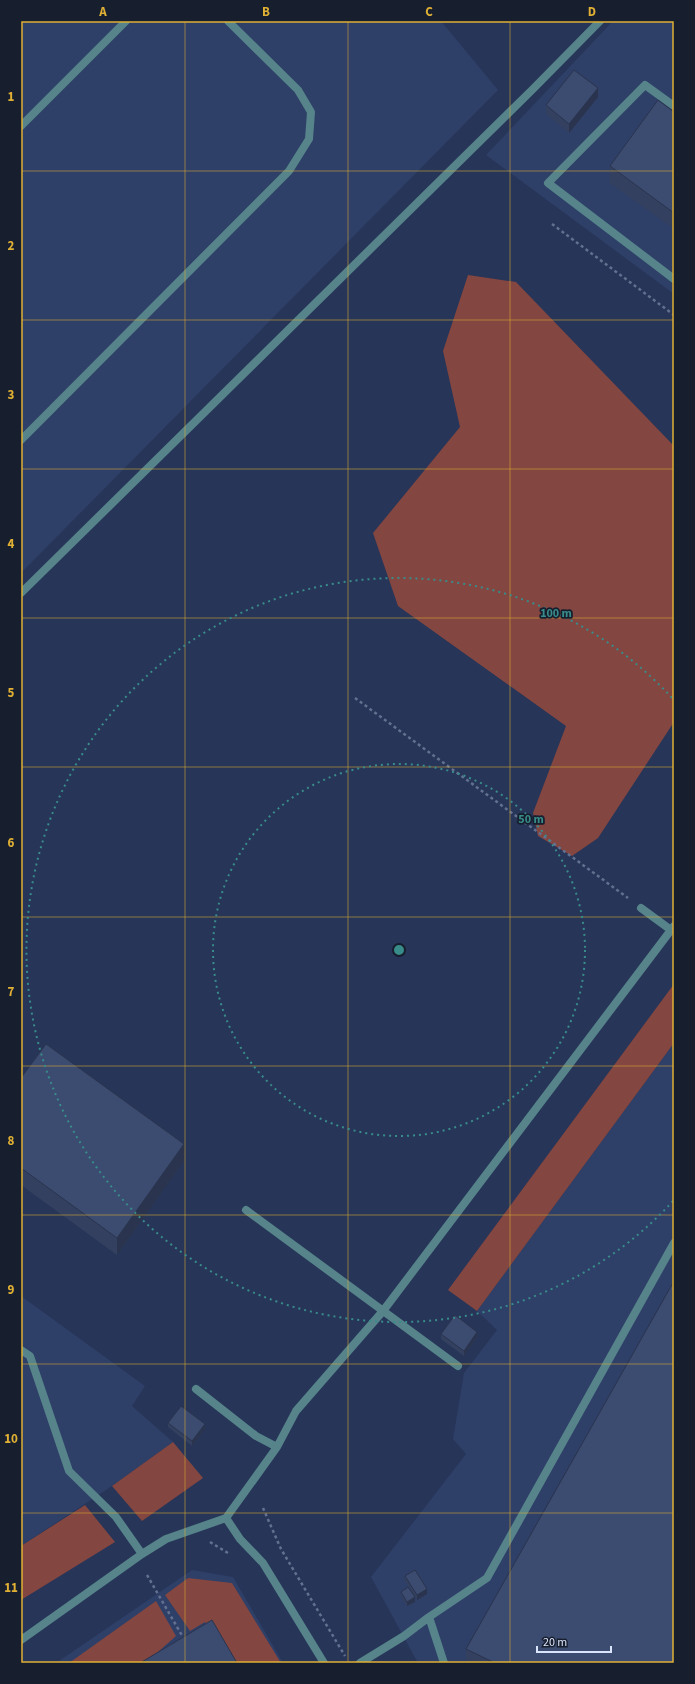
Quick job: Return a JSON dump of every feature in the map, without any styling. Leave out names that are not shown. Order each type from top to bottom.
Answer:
[{"type":"lane","points":[[21,126],[126,21]]},
{"type":"lane","points":[[21,440],[289,171],[309,139],[311,112],[298,90],[228,21]]},
{"type":"lane","points":[[21,593],[533,89],[600,21]]},
{"type":"lane","points":[[674,106],[645,84],[548,183],[674,278]]},
{"type":"lane","points":[[21,1640],[142,1554],[166,1539],[226,1518],[277,1447],[296,1411],[383,1311],[673,928],[641,908]]},
{"type":"lane","points":[[246,1210],[458,1366]]},
{"type":"lane","points":[[360,1663],[404,1636],[429,1617],[487,1578],[674,1243]]},
{"type":"lane","points":[[21,1350],[30,1356],[69,1471],[116,1517],[142,1554]]},
{"type":"lane","points":[[196,1389],[256,1436],[277,1447]]},
{"type":"lane","points":[[226,1518],[240,1538],[263,1563],[324,1663]]},
{"type":"lane","points":[[429,1617],[444,1663]]},
{"type":"path","points":[[552,224],[674,314]]},
{"type":"path","points":[[355,698],[641,908]]},
{"type":"path","points":[[263,1508],[281,1549],[346,1656]]},
{"type":"path","points":[[147,1575],[187,1643]]},
{"type":"shaded area","points":[[21,21],[441,21],[498,90],[21,573]]},
{"type":"shaded area","points":[[613,21],[674,21],[674,294],[486,155]]},
{"type":"shaded area","points":[[468,275],[516,282],[674,446],[674,722],[598,838],[572,856],[538,836],[533,813],[566,726],[398,606],[373,533],[460,427],[443,351]]},
{"type":"shaded area","points":[[674,984],[674,1043],[477,1311],[448,1290]]},
{"type":"shaded area","points":[[674,1043],[674,1663],[418,1663],[371,1577],[466,1454],[453,1439],[464,1373],[497,1330],[477,1311]]},
{"type":"shaded area","points":[[21,1296],[145,1386],[132,1406],[173,1442],[112,1486],[21,1546]]},
{"type":"shaded area","points":[[173,1442],[203,1478],[142,1521],[112,1486]]},
{"type":"shaded area","points":[[85,1505],[115,1542],[21,1600],[21,1546]]},
{"type":"shaded area","points":[[192,1570],[233,1577],[283,1663],[56,1663]]},
{"type":"shaded area","points":[[188,1578],[232,1583],[281,1663],[227,1663],[205,1622],[190,1631],[165,1595]]},
{"type":"shaded area","points":[[156,1601],[176,1636],[158,1652],[164,1663],[69,1663]]},
{"type":"building","points":[[574,70],[598,88],[569,124],[546,105]]},
{"type":"building","points":[[658,100],[674,112],[674,213],[610,166]]},
{"type":"building","points":[[46,1044],[184,1144],[117,1238],[21,1168],[21,1078]]},
{"type":"building","points":[[674,1281],[674,1663],[495,1663],[466,1649]]},
{"type":"building","points":[[455,1315],[477,1332],[464,1351],[441,1334]]},
{"type":"building","points":[[181,1406],[205,1424],[192,1441],[168,1423]]},
{"type":"building","points":[[415,1570],[427,1589],[417,1595],[405,1576]]},
{"type":"building","points":[[408,1587],[415,1597],[407,1602],[401,1592]]},
{"type":"building","points":[[212,1620],[237,1663],[140,1663]]}]
